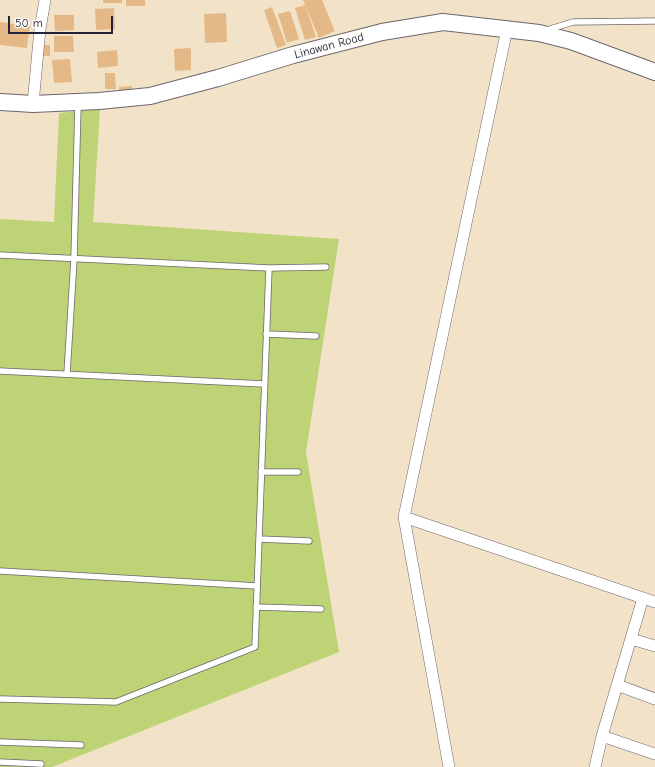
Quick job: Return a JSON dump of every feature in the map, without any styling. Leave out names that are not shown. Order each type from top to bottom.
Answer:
[{"type":"street","points":[[34,104],[40,28],[45,0]]},
{"type":"street","name":"Linawan Road","points":[[0,102],[34,104],[150,96],[218,78],[293,55],[382,32],[442,22],[539,33],[571,42],[655,72]]},
{"type":"street","points":[[449,767],[404,517],[507,29]]},
{"type":"street","points":[[404,517],[655,602]]},
{"type":"street","points":[[595,767],[602,736],[642,598]]},
{"type":"street","points":[[630,639],[655,646]]},
{"type":"street","points":[[617,685],[655,699]]},
{"type":"street","points":[[602,736],[655,754]]},
{"type":"lane","points":[[539,33],[573,22],[655,21]]},
{"type":"lane","points":[[67,374],[74,259],[78,102]]},
{"type":"lane","points":[[0,255],[269,268],[326,267]]},
{"type":"lane","points":[[0,699],[116,702],[255,646],[269,268]]},
{"type":"lane","points":[[266,334],[316,336]]},
{"type":"lane","points":[[0,371],[264,384]]},
{"type":"lane","points":[[261,472],[298,472]]},
{"type":"lane","points":[[259,538],[309,541]]},
{"type":"lane","points":[[0,571],[257,586]]},
{"type":"lane","points":[[256,606],[321,609]]},
{"type":"lane","points":[[0,742],[81,745]]},
{"type":"lane","points":[[0,762],[41,764],[34,767]]},
{"type":"green space","points":[[100,109],[93,222],[339,239],[306,452],[339,652],[52,767],[0,767],[0,219],[54,222],[59,113]]},
{"type":"building","points":[[103,0],[122,0],[122,3],[103,3]]},
{"type":"building","points":[[126,0],[145,0],[145,6],[126,6]]},
{"type":"building","points":[[303,0],[322,0],[335,31],[319,38]]},
{"type":"building","points":[[305,5],[316,37],[305,40],[295,8]]},
{"type":"building","points":[[272,7],[286,45],[277,48],[264,10]]},
{"type":"building","points":[[114,8],[115,29],[96,30],[95,9]]},
{"type":"building","points":[[290,11],[299,39],[287,43],[278,14]]},
{"type":"building","points":[[226,13],[227,42],[205,43],[204,14]]},
{"type":"building","points":[[54,15],[74,15],[74,30],[55,31]]},
{"type":"building","points":[[0,22],[30,26],[27,48],[0,45]]},
{"type":"building","points":[[54,36],[73,36],[74,52],[54,52]]},
{"type":"building","points":[[41,45],[50,45],[50,56],[41,56]]},
{"type":"building","points":[[191,48],[191,70],[175,71],[174,49]]},
{"type":"building","points":[[117,50],[118,66],[98,68],[97,52]]},
{"type":"building","points":[[70,59],[72,82],[54,83],[52,60]]},
{"type":"building","points":[[105,73],[115,73],[116,89],[105,89]]},
{"type":"building","points":[[132,86],[132,92],[119,92],[119,87]]}]
